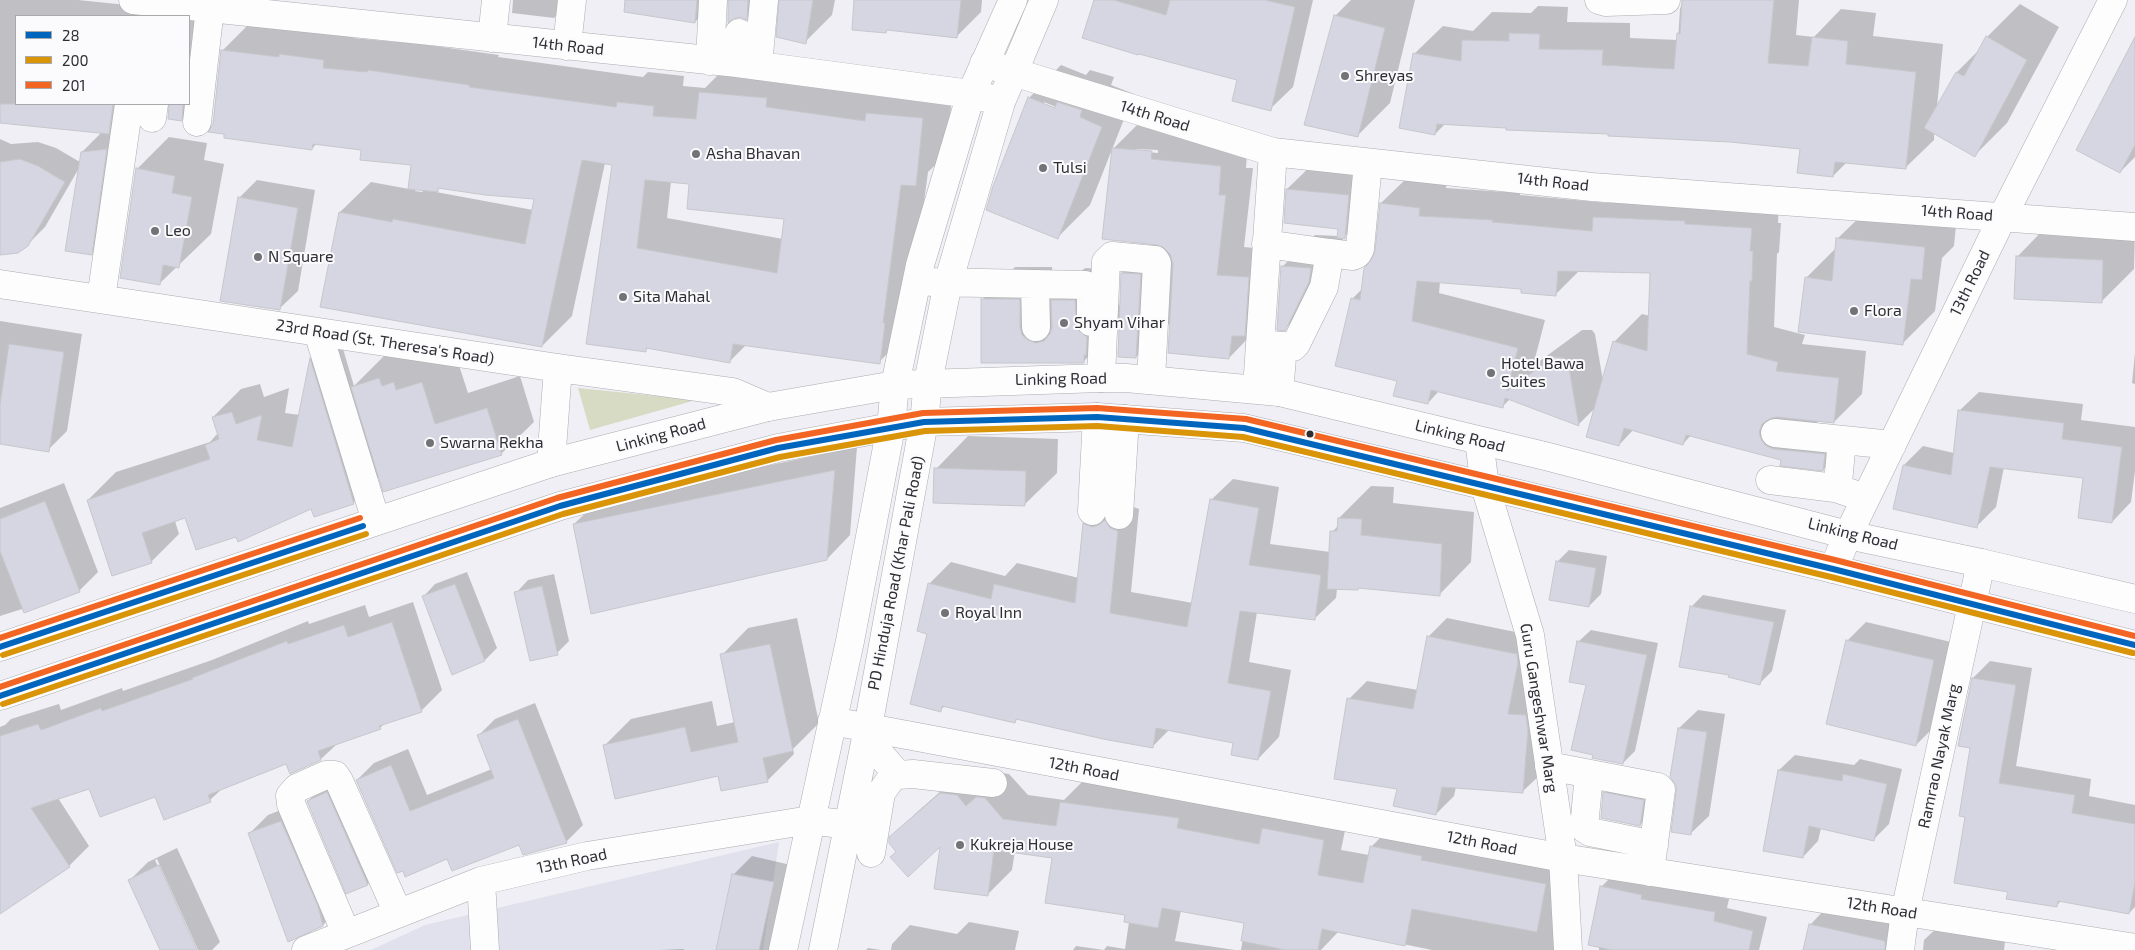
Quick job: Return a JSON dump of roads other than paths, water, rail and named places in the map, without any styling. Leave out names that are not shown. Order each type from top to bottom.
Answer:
[{"type":"street","points":[[492,38],[496,0]]},
{"type":"street","points":[[541,34],[572,0]]},
{"type":"street","points":[[710,60],[714,0]]},
{"type":"street","points":[[748,65],[764,0]]},
{"type":"street","points":[[783,950],[850,641],[891,427],[895,385],[916,282],[971,94],[1013,0]]},
{"type":"street","name":"PD Hinduja Road (Khar Pali Road)","points":[[823,950],[847,837],[924,422],[928,382],[948,283],[1001,102],[1044,0]]},
{"type":"street","points":[[1599,0],[1606,2],[1666,0]]},
{"type":"street","name":"13th Road","points":[[1833,569],[2003,216],[2113,0]]},
{"type":"street","name":"14th Road","points":[[150,8],[210,8],[492,38],[541,34],[710,60],[971,94],[1001,102]]},
{"type":"street","points":[[198,122],[210,8]]},
{"type":"street","points":[[739,33],[748,65]]},
{"type":"street","name":"14th Road","points":[[984,63],[1273,161],[1367,171],[2135,226]]},
{"type":"street","points":[[101,299],[129,105]]},
{"type":"street","points":[[1268,390],[1271,345],[1266,244],[1273,161]]},
{"type":"street","points":[[1266,244],[1330,254],[1353,256],[1357,254],[1360,249],[1367,171]]},
{"type":"street","points":[[1271,345],[1293,347],[1296,344],[1324,287],[1330,254]]},
{"type":"street","points":[[1096,378],[1106,262],[1112,256],[1154,260],[1157,262],[1151,380]]},
{"type":"street","points":[[916,282],[1085,285],[1090,290],[1096,378]]},
{"type":"street","name":"23rd Road (St. Theresa's Road)","points":[[0,284],[558,368],[733,392],[768,407]]},
{"type":"street","points":[[1035,284],[1036,327]]},
{"type":"street","points":[[318,332],[376,522]]},
{"type":"street","points":[[558,368],[551,463],[560,506]]},
{"type":"street","name":"Linking Road","points":[[0,647],[551,463],[768,407],[895,385],[928,382],[1096,378],[1151,380],[1268,390],[1479,441],[1848,535],[1981,563],[2135,599]]},
{"type":"street","points":[[1092,511],[1098,417]]},
{"type":"street","points":[[0,696],[560,506],[778,448],[924,422],[1098,417],[1244,428],[1833,569],[2135,645]]},
{"type":"street","points":[[1119,515],[1125,419]]},
{"type":"street","points":[[1775,433],[1892,445]]},
{"type":"street","points":[[1838,483],[1842,440]]},
{"type":"street","name":"Guru Gangeshwar Marg","points":[[1479,441],[1485,486],[1530,634],[1563,858],[1568,950]]},
{"type":"street","points":[[1770,480],[1835,488],[1866,498]]},
{"type":"street","points":[[1805,523],[1809,486]]},
{"type":"street","name":"Ramrao Nayak Marg","points":[[1900,950],[1905,912],[1981,563]]},
{"type":"street","name":"12th Road","points":[[832,721],[866,734],[996,752],[1563,858],[2135,948]]},
{"type":"street","points":[[866,734],[890,782]]},
{"type":"street","points":[[859,772],[890,782],[913,774],[992,791],[996,752]]},
{"type":"street","points":[[1549,766],[1658,787],[1661,790],[1650,872]]},
{"type":"street","points":[[1589,774],[1584,828],[1590,832],[1654,844]]},
{"type":"street","points":[[346,933],[291,804],[290,796],[297,788],[326,775],[335,775],[339,781],[398,913]]},
{"type":"street","name":"13th Road","points":[[306,950],[481,881],[587,856],[810,820],[847,837],[879,855],[890,782]]},
{"type":"street","points":[[481,881],[485,950]]},
{"type":"place","name":"Shreyas","points":[[1345,76]]},
{"type":"place","name":"Asha Bhavan","points":[[696,154]]},
{"type":"place","name":"Tulsi","points":[[1043,168]]},
{"type":"place","name":"Leo","points":[[155,231]]},
{"type":"place","name":"N Square","points":[[258,257]]},
{"type":"place","name":"Sita Mahal","points":[[623,297]]},
{"type":"place","name":"Flora","points":[[1854,311]]},
{"type":"place","name":"Shyam Vihar","points":[[1064,323]]},
{"type":"place","name":"Hotel Bawa Suites","points":[[1491,373]]},
{"type":"place","name":"Swarna Rekha","points":[[430,443]]},
{"type":"place","name":"Royal Inn","points":[[945,613]]},
{"type":"place","name":"Kukreja House","points":[[960,845]]}]
